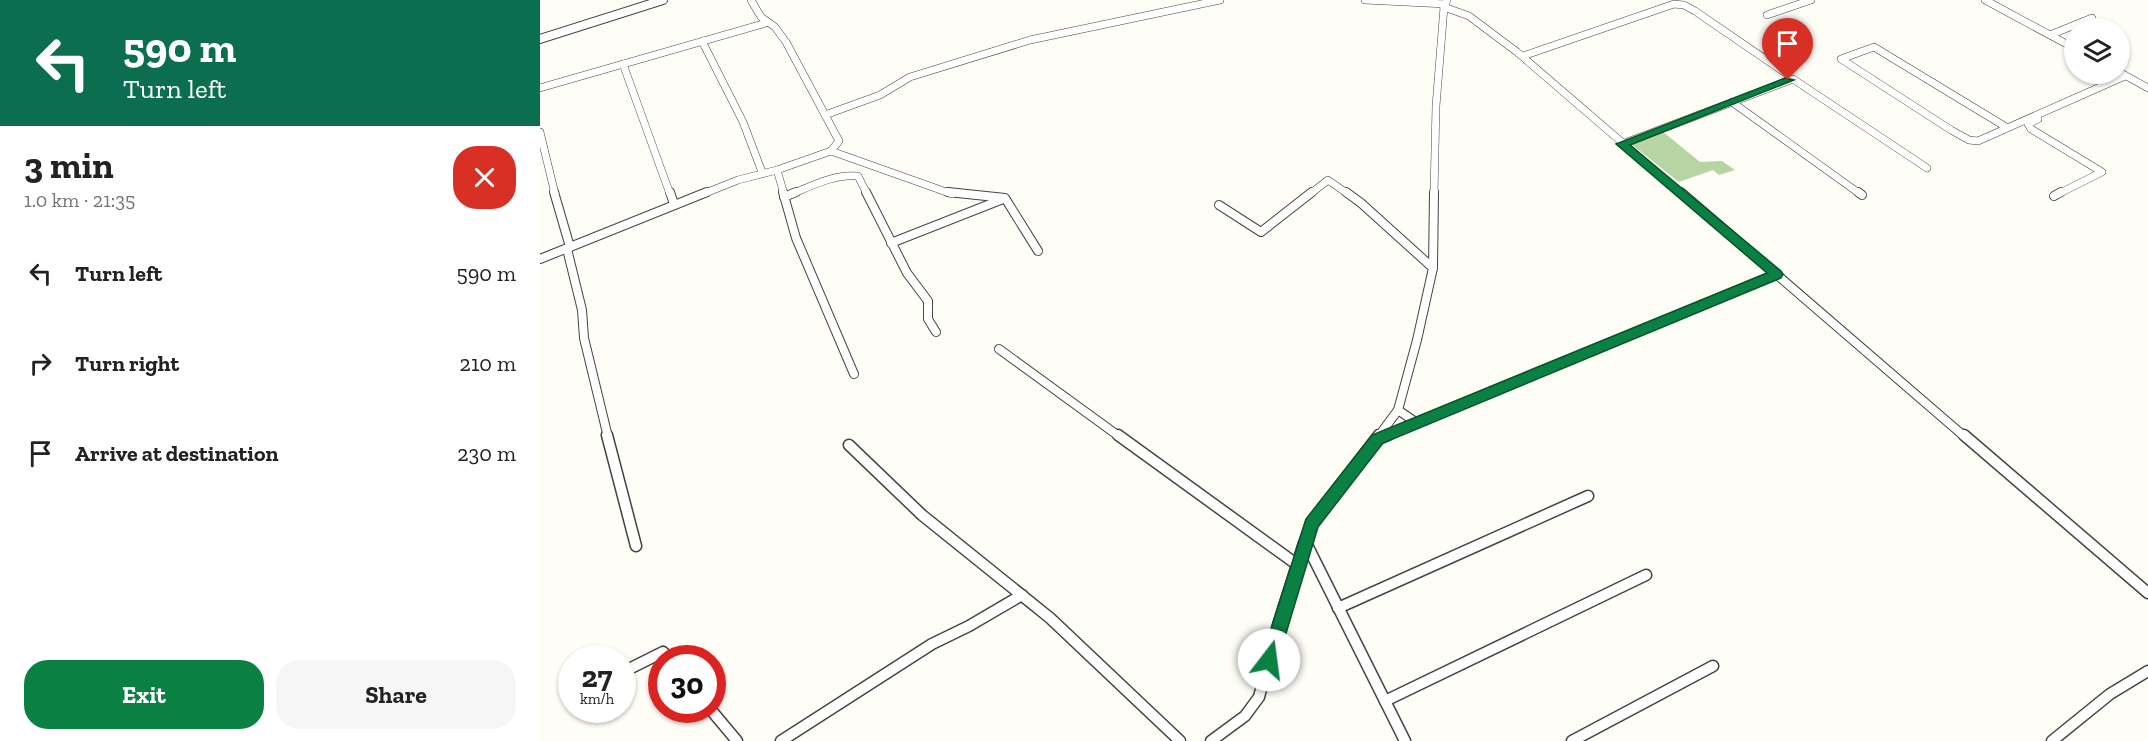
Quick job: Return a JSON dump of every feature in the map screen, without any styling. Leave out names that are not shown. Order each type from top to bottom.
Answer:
[{"type":"street","points":[[540,39],[663,0]]},
{"type":"street","points":[[540,259],[674,204],[762,172],[777,170],[831,151],[839,141],[786,42],[775,27],[766,23],[751,0]]},
{"type":"street","points":[[825,115],[882,94],[901,85],[910,77],[1030,40],[1220,0]]},
{"type":"street","points":[[1365,0],[1446,4],[1469,16],[1523,56],[1622,144],[2148,593]]},
{"type":"street","points":[[1767,15],[1811,0]]},
{"type":"street","points":[[1985,0],[2064,43]]},
{"type":"street","points":[[1211,741],[1240,721],[1253,706],[1264,680],[1311,524],[1398,410],[1433,268],[1436,106],[1446,4]]},
{"type":"street","points":[[1523,56],[1674,4],[1695,10],[1788,74]]},
{"type":"street","points":[[540,88],[766,23]]},
{"type":"street","points":[[2050,35],[2064,29]]},
{"type":"street","points":[[702,41],[743,122],[762,172]]},
{"type":"street","points":[[2006,127],[1874,47],[1841,59],[1969,140],[1978,141],[2106,84]]},
{"type":"street","points":[[623,64],[674,204]]},
{"type":"street","points":[[2130,79],[2148,88]]},
{"type":"street","points":[[1622,144],[1788,80],[1797,80],[1927,168]]},
{"type":"street","points":[[2054,196],[2102,172],[2031,129],[2028,124],[2109,84]]},
{"type":"street","points":[[1732,102],[1862,195]]},
{"type":"street","points":[[540,132],[569,248],[582,310],[584,338],[596,391],[636,546]]},
{"type":"street","points":[[831,151],[953,194],[1005,198]]},
{"type":"street","points":[[777,170],[796,237],[854,374]]},
{"type":"street","points":[[784,197],[829,180],[851,174],[858,176],[907,273],[928,301],[928,319],[936,332]]},
{"type":"street","points":[[1219,205],[1261,232],[1328,180],[1360,203],[1433,268]]},
{"type":"street","points":[[891,243],[1005,198]]},
{"type":"street","points":[[1005,198],[1038,251]]},
{"type":"street","points":[[1378,439],[1776,274]]},
{"type":"street","points":[[999,349],[1299,566]]},
{"type":"street","points":[[1398,410],[1417,423]]},
{"type":"street","points":[[849,445],[922,515],[1050,618],[1180,741]]},
{"type":"street","points":[[1338,608],[1588,496]]},
{"type":"street","points":[[1305,541],[1309,554],[1405,741]]},
{"type":"street","points":[[1386,701],[1646,575]]},
{"type":"street","points":[[782,741],[932,644],[969,626],[1022,595]]},
{"type":"street","points":[[1572,741],[1713,666]]},
{"type":"street","points":[[2052,741],[2110,694],[2148,671]]},
{"type":"street","points":[[722,723],[737,741]]},
{"type":"green space","points":[[1662,131],[1700,162],[1722,161],[1735,170],[1719,175],[1713,170],[1679,182],[1631,144]]},
{"type":"route","points":[[1269,660],[1311,524],[1378,439],[1776,274],[1622,144],[1788,80]]}]
